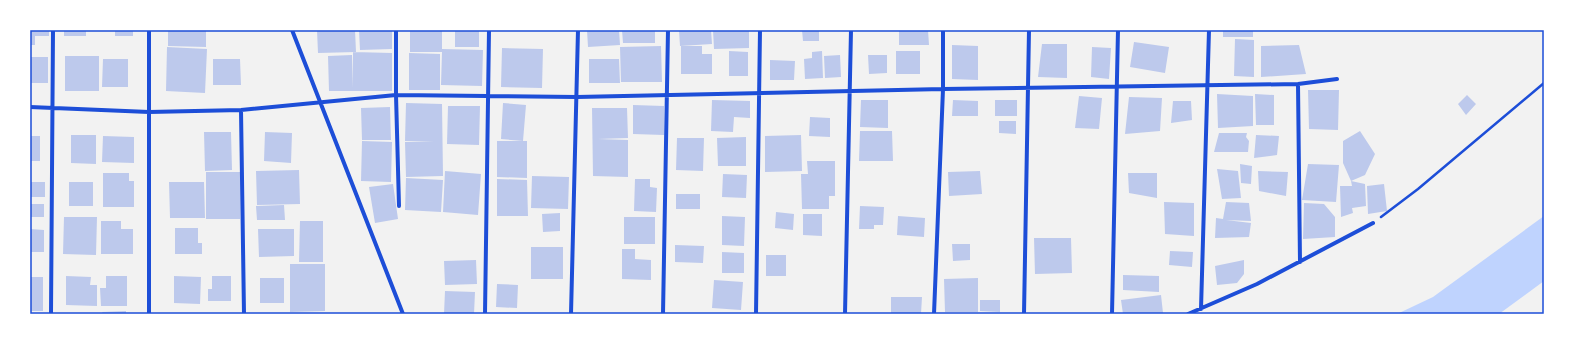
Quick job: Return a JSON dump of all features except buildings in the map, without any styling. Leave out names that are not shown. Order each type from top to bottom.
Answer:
[{"type":"street","points":[[51,314],[53,30]]},
{"type":"street","points":[[149,30],[149,314]]},
{"type":"street","points":[[292,30],[403,314]]},
{"type":"street","points":[[396,30],[399,206]]},
{"type":"street","points":[[485,314],[489,30]]},
{"type":"street","points":[[571,314],[578,30]]},
{"type":"street","points":[[663,314],[668,30]]},
{"type":"street","points":[[756,314],[760,30]]},
{"type":"street","points":[[845,314],[851,30]]},
{"type":"street","points":[[934,314],[943,89],[943,30]]},
{"type":"street","points":[[1024,314],[1030,30]]},
{"type":"street","points":[[1112,314],[1118,30]]},
{"type":"street","points":[[1201,309],[1209,30]]},
{"type":"street","points":[[30,107],[149,112],[241,110],[396,95],[577,97],[943,89],[1298,84],[1337,79]]},
{"type":"street","points":[[1298,84],[1300,262]]},
{"type":"street","points":[[241,110],[244,314]]},
{"type":"street","points":[[1188,314],[1257,284],[1373,223]]},
{"type":"path","points":[[1373,223],[1418,189],[1544,83]]},
{"type":"water","points":[[1544,216],[1544,281],[1499,314],[1397,314],[1433,297]]}]
